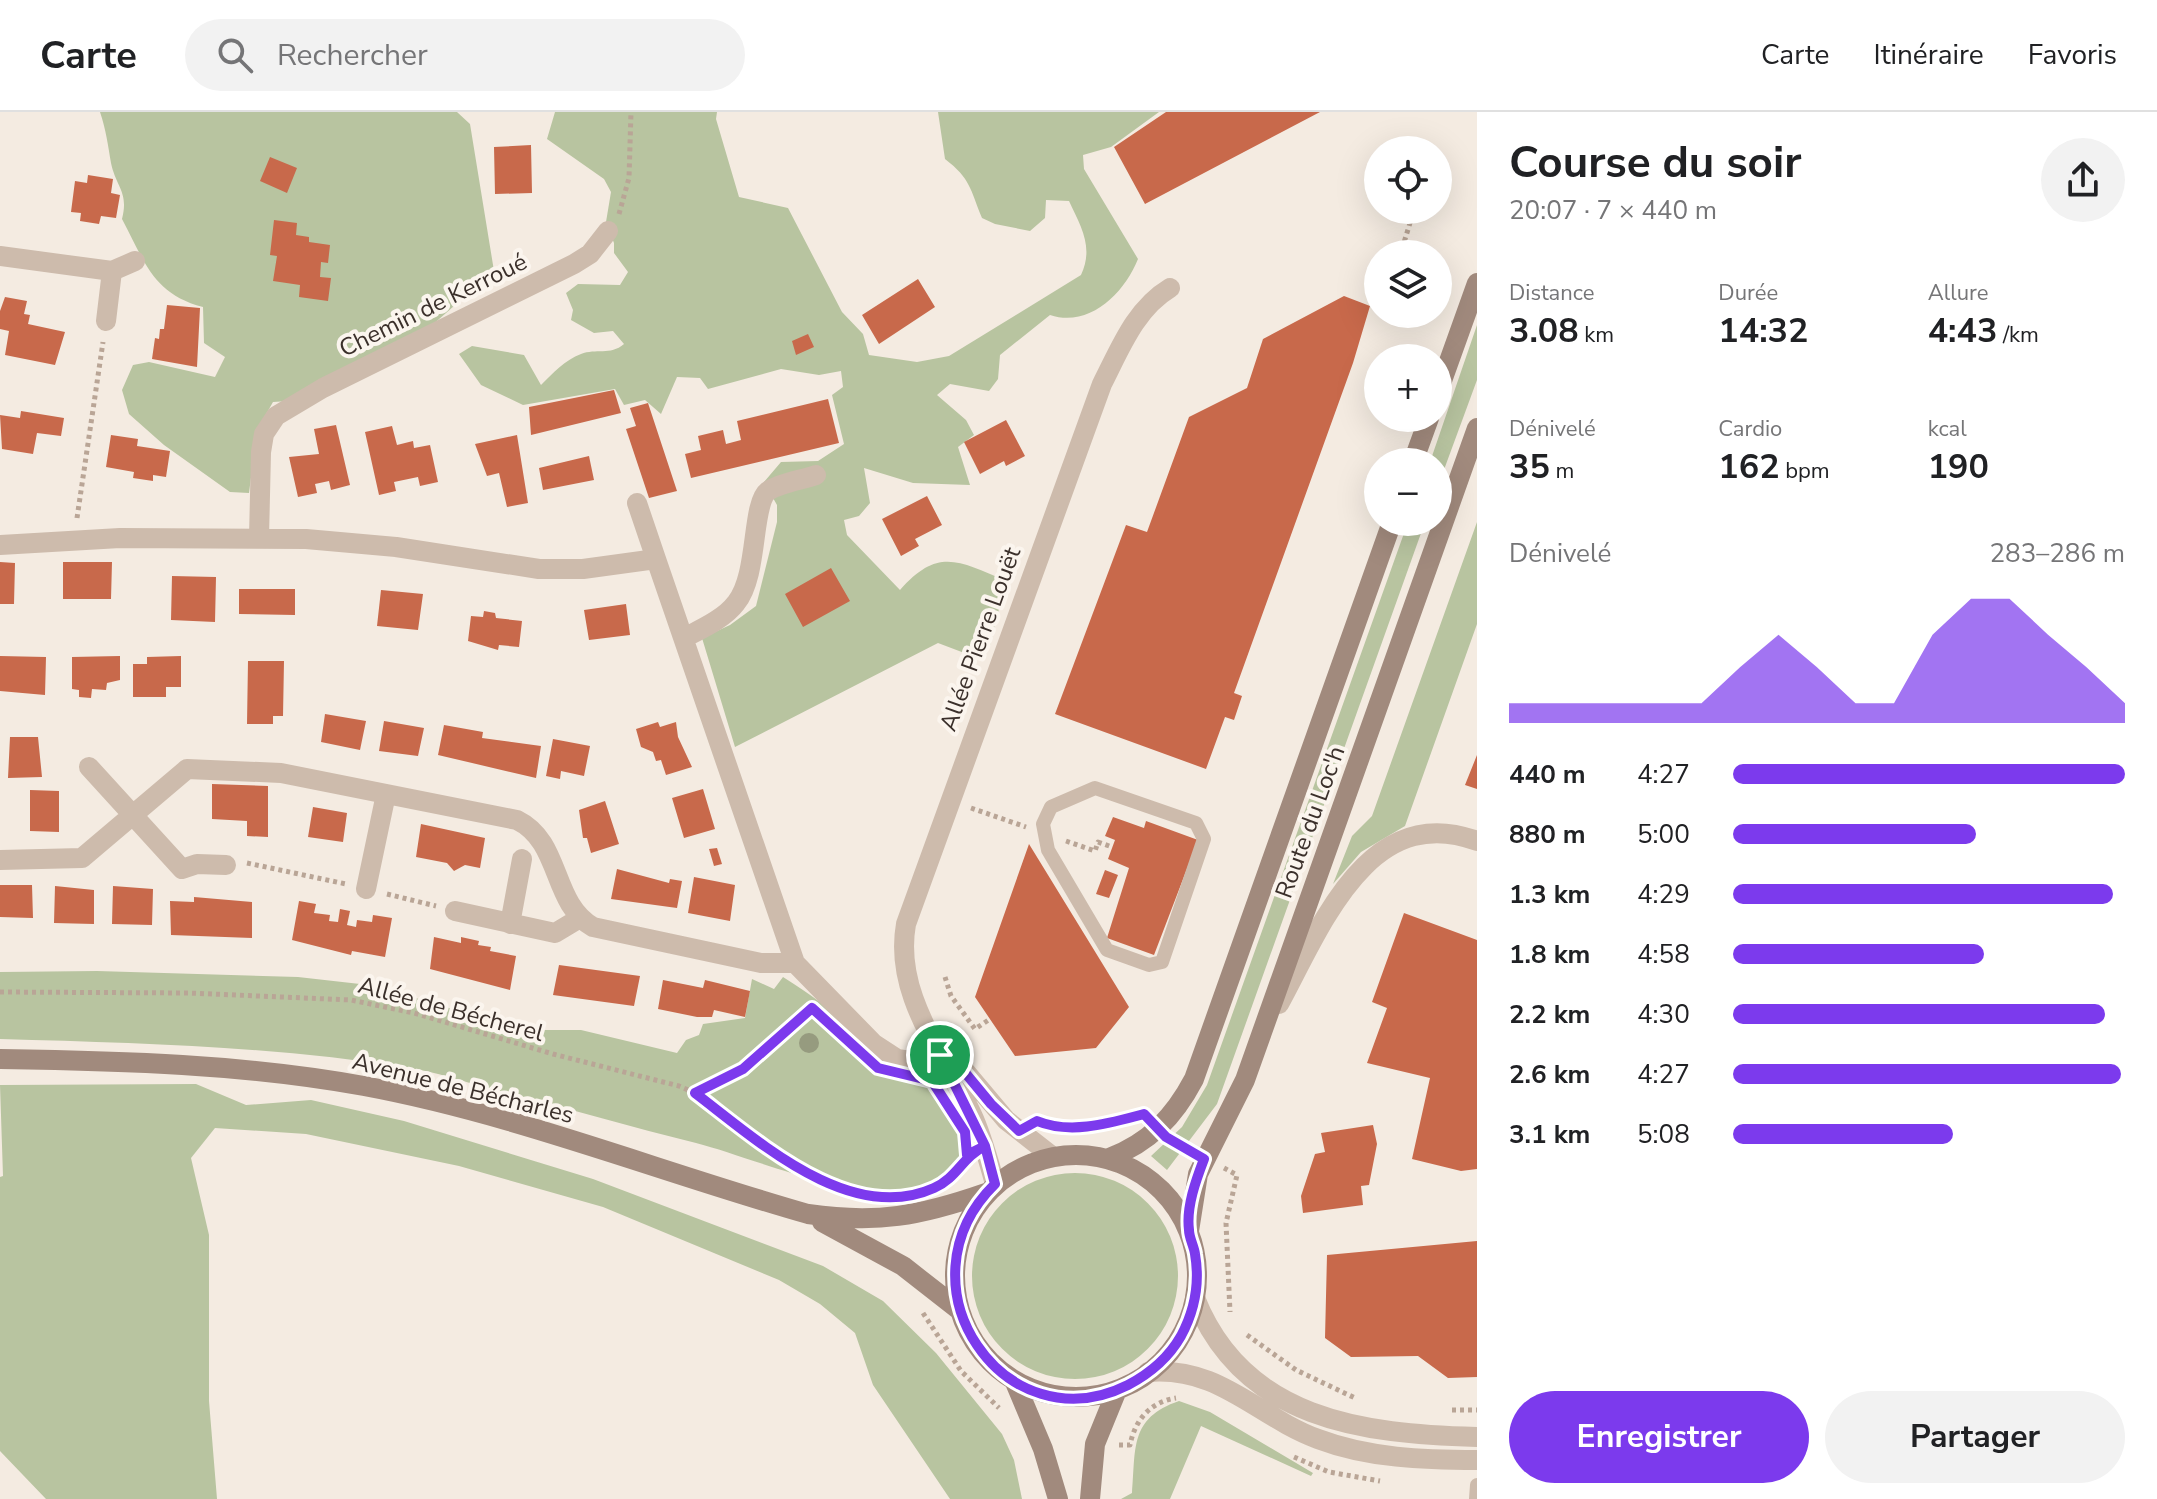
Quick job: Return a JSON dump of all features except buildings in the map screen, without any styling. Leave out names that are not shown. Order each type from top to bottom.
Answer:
[{"type":"main road","points":[[1452,353],[1477,283]]},
{"type":"main road","name":"Route du Loc'h","points":[[1189,1231],[1194,1192],[1204,1159],[1235,1102],[1259,1039],[1477,428]]},
{"type":"main road","name":"Route du Loc'h","points":[[1109,1158],[1131,1150],[1157,1130],[1186,1094],[1203,1055],[1387,536]]},
{"type":"main road","name":"Avenue de Bécharles","points":[[0,1059],[117,1061],[235,1068],[365,1087],[474,1113],[808,1214],[844,1220],[889,1220],[991,1189]]},
{"type":"main road","points":[[1052,1156],[1109,1158],[1157,1186],[1178,1211],[1189,1231],[1197,1267],[1195,1298],[1179,1340],[1148,1372],[1117,1390],[1071,1397],[1042,1392],[1014,1380],[979,1350],[958,1309],[954,1279],[957,1248],[968,1219],[991,1189],[1022,1166],[1052,1156]]},
{"type":"main road","name":"Avenue de Bécharles","points":[[808,1214],[903,1266],[958,1309]]},
{"type":"main road","points":[[1014,1380],[1043,1449],[1058,1499]]},
{"type":"main road","points":[[1090,1499],[1095,1444],[1117,1390]]},
{"type":"street","name":"Chemin de Kerroué","points":[[259,538],[261,452],[264,434],[276,416],[309,395],[574,264],[590,254],[608,231]]},
{"type":"street","points":[[0,256],[112,271],[135,261]]},
{"type":"street","points":[[106,321],[112,271]]},
{"type":"street","name":"Allée Pierre Louët","points":[[1052,1156],[1019,1131],[944,1053],[926,1027],[909,989],[902,942],[914,898],[1102,384],[1132,327],[1151,302],[1170,288]]},
{"type":"street","points":[[684,638],[735,605],[745,590],[755,556],[760,502],[768,492],[816,475]]},
{"type":"street","points":[[637,503],[795,963],[886,1052],[907,1062],[944,1053]]},
{"type":"street","points":[[0,545],[96,538],[259,538],[385,546],[539,569],[583,569],[656,559]]},
{"type":"street","points":[[89,767],[131,817],[182,869],[197,864],[226,865]]},
{"type":"street","points":[[0,860],[82,858],[178,773],[197,768],[281,773],[505,815],[528,825],[546,847],[569,903],[580,918],[593,927],[761,963],[795,963]]},
{"type":"street","points":[[366,889],[386,794]]},
{"type":"street","points":[[1259,1039],[1332,909],[1368,860],[1383,848],[1416,835],[1449,835],[1477,841]]},
{"type":"street","points":[[510,924],[522,859]]},
{"type":"street","points":[[455,911],[555,933],[580,918]]},
{"type":"street","name":"Allée Pierre Louët","points":[[944,1053],[991,1189]]},
{"type":"street","points":[[1195,1298],[1227,1357],[1250,1376],[1302,1408],[1372,1431],[1477,1437]]},
{"type":"street","points":[[1148,1372],[1174,1371],[1214,1381],[1296,1429],[1335,1445],[1375,1454],[1477,1460]]},
{"type":"lane","points":[[1095,788],[1196,823],[1204,839],[1162,962],[1149,965],[1107,950],[1048,850],[1043,824],[1046,816],[1061,800],[1095,788]]},
{"type":"lane","points":[[1476,1499],[1477,1485]]},
{"type":"path","points":[[608,231],[623,204],[629,178],[631,112]]},
{"type":"path","points":[[77,516],[102,343]]},
{"type":"path","points":[[945,977],[951,996],[975,1029],[990,1019]]},
{"type":"path","name":"Allée de Bécherel","points":[[0,992],[163,992],[351,1000],[414,1013],[695,1093],[771,1153],[872,1196]]},
{"type":"path","points":[[805,1002],[819,1014]]},
{"type":"path","points":[[695,1093],[743,1069],[812,1008]]},
{"type":"path","points":[[1019,1131],[1037,1121],[1061,1127],[1085,1127],[1144,1114],[1157,1130]]},
{"type":"path","points":[[936,1187],[956,1174],[976,1151]]},
{"type":"path","points":[[1204,1159],[1237,1175],[1226,1223],[1229,1324]]},
{"type":"path","points":[[916,1304],[961,1371],[1006,1417]]},
{"type":"path","points":[[1238,1330],[1318,1382],[1368,1402]]},
{"type":"path","points":[[1449,1409],[1477,1410]]},
{"type":"green space","points":[[100,112],[457,112],[470,124],[494,271],[430,327],[289,401],[273,402],[257,430],[249,493],[230,492],[164,445],[129,414],[122,390],[133,365],[149,362],[215,377],[225,357],[204,343],[203,307],[172,294],[161,285],[137,249],[122,219],[123,196],[113,171]]},
{"type":"green space","points":[[555,112],[717,112],[716,119],[739,197],[788,208],[842,312],[863,334],[869,355],[917,362],[949,356],[1081,275],[1086,255],[1084,237],[1069,201],[1046,200],[1045,218],[1030,231],[982,218],[965,179],[945,159],[938,112],[1159,112],[1111,147],[1083,155],[1084,169],[1138,259],[1124,284],[1114,296],[1091,312],[1078,317],[1050,315],[1000,355],[998,379],[989,391],[950,384],[937,395],[966,420],[974,435],[958,447],[970,485],[913,483],[864,468],[870,503],[859,516],[844,520],[847,535],[900,590],[914,576],[938,563],[962,564],[1006,581],[990,645],[967,654],[938,643],[735,747],[702,638],[730,625],[756,606],[777,522],[777,505],[764,482],[781,462],[818,461],[844,444],[832,395],[843,387],[841,371],[819,375],[781,369],[708,389],[700,378],[677,377],[661,414],[645,400],[624,405],[615,389],[523,405],[481,385],[459,354],[472,346],[524,355],[541,385],[575,357],[587,352],[613,350],[624,344],[613,331],[594,333],[571,320],[573,310],[566,293],[578,284],[620,285],[628,272],[614,253],[614,243],[606,222],[611,192],[604,179],[547,139]]},
{"type":"green space","points":[[1477,325],[1477,380],[1452,448],[1435,448],[1440,432],[1452,432],[1452,398]]},
{"type":"green space","points":[[1477,522],[1477,624],[1405,826],[1361,852],[1333,884],[1352,836],[1372,816]]},
{"type":"green space","points":[[1403,536],[1420,536],[1217,1104],[1167,1170],[1151,1156],[1182,1127],[1207,1085]]},
{"type":"green space","points":[[97,971],[298,977],[360,984],[431,1002],[516,1030],[581,1030],[677,1053],[686,1040],[699,1035],[703,1024],[745,1018],[752,979],[774,989],[783,977],[825,1006],[852,1030],[872,1057],[878,1072],[928,1088],[955,1126],[961,1149],[960,1159],[955,1167],[930,1183],[899,1190],[865,1189],[829,1183],[696,1143],[419,1070],[256,1050],[0,1039],[0,972]]},
{"type":"green space","points":[[196,1084],[246,1105],[311,1100],[404,1121],[593,1179],[823,1266],[883,1301],[936,1353],[1002,1434],[1014,1460],[1022,1499],[950,1499],[873,1385],[855,1333],[820,1304],[779,1280],[603,1207],[459,1166],[306,1134],[215,1128],[191,1158],[209,1235],[209,1401],[217,1499],[46,1499],[0,1451],[0,1177],[3,1176],[0,1085]]},
{"type":"green space","points":[[1075,1173],[1114,1181],[1148,1203],[1170,1237],[1178,1276],[1170,1315],[1148,1349],[1114,1371],[1075,1379],[1036,1371],[1002,1349],[980,1315],[972,1276],[980,1237],[1002,1203],[1036,1181]]},
{"type":"green space","points":[[1179,1401],[1210,1412],[1313,1473],[1311,1476],[1201,1426],[1170,1499],[1121,1499],[1132,1493],[1135,1449],[1143,1426],[1151,1416]]},
{"type":"route","points":[[940,1055],[948,1052],[991,1104],[1019,1131],[1037,1121],[1061,1127],[1085,1127],[1144,1114],[1166,1137],[1204,1159],[1190,1212],[1189,1231],[1197,1267],[1195,1298],[1179,1340],[1167,1356],[1142,1378],[1117,1390],[1071,1397],[1042,1392],[1014,1380],[995,1367],[979,1350],[958,1309],[954,1279],[957,1248],[968,1219],[995,1184],[985,1146],[967,1155],[965,1132],[932,1081],[878,1068],[812,1008],[743,1069],[695,1093],[753,1140],[789,1164],[848,1190],[891,1199],[936,1187],[956,1174],[967,1155],[985,1146],[974,1118],[940,1055]]}]
